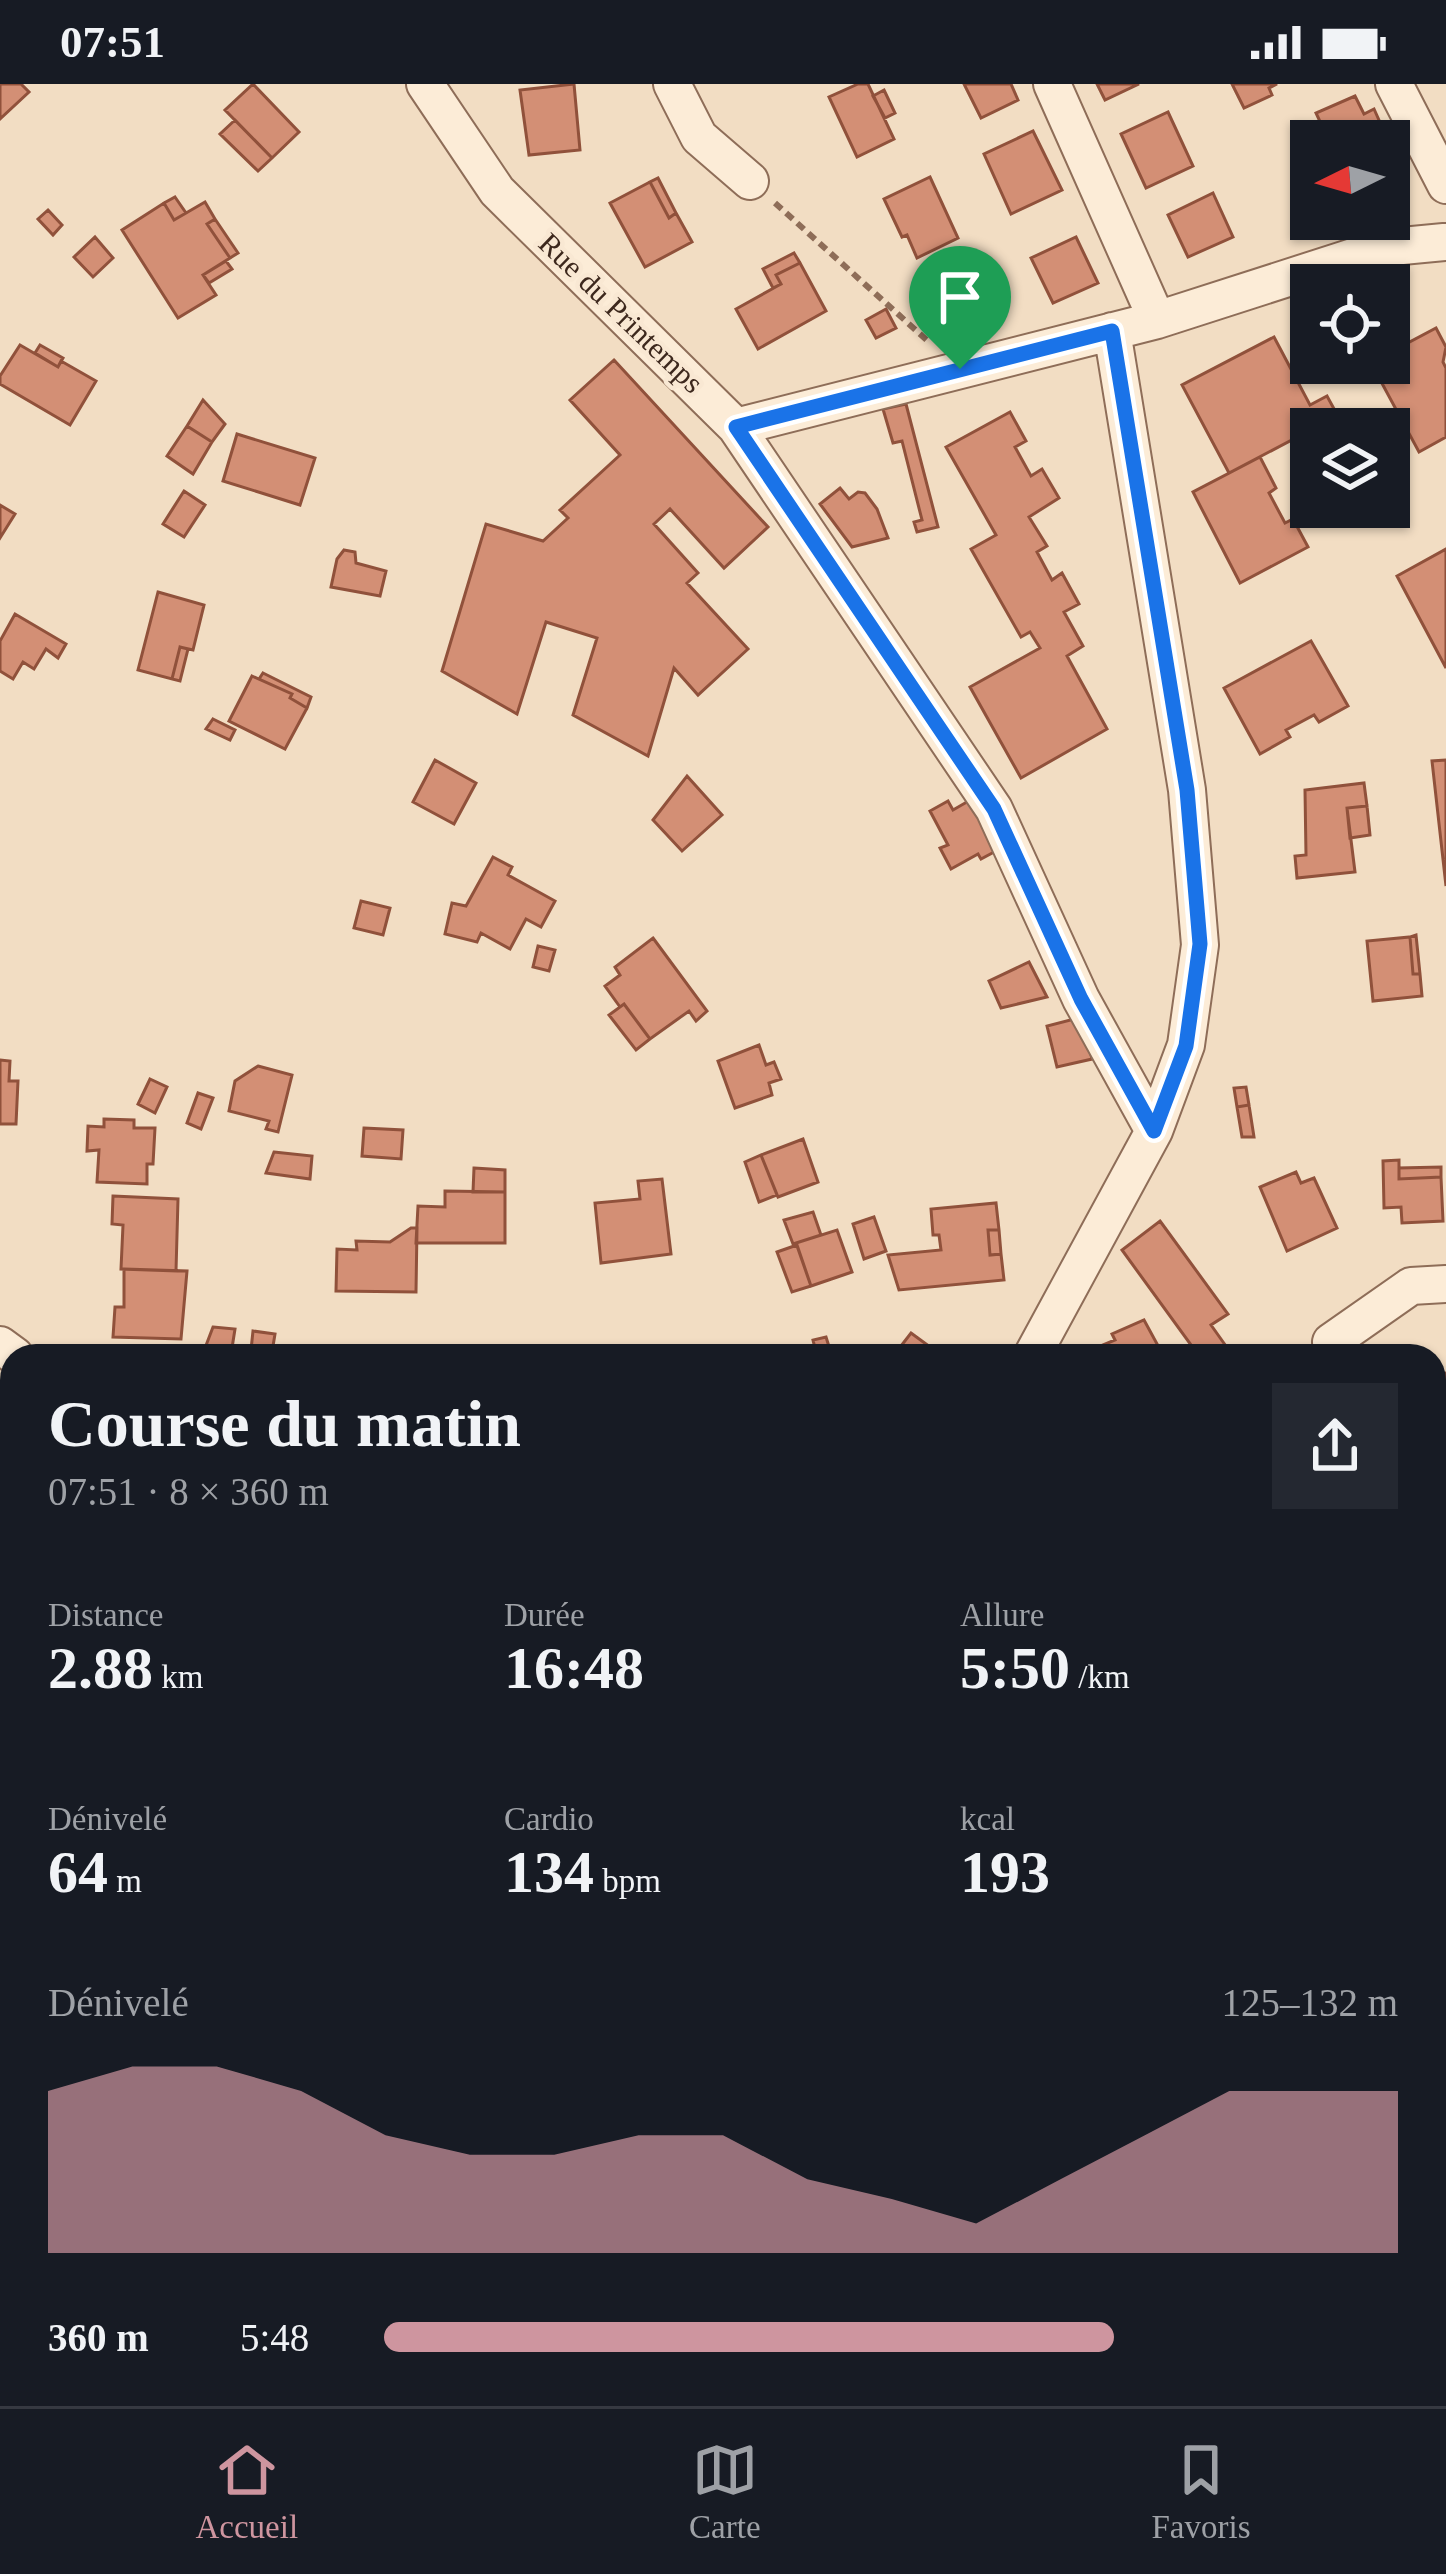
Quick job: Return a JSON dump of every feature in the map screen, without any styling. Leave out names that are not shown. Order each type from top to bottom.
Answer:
[{"type":"street","name":"Rue du Printemps","points":[[424,84],[497,191],[736,427],[994,809],[1081,999],[1154,1131]]},
{"type":"street","points":[[671,84],[700,137],[750,181]]},
{"type":"street","points":[[1052,84],[1157,320]]},
{"type":"street","points":[[1394,84],[1446,185]]},
{"type":"street","points":[[736,427],[1157,320],[1381,248],[1445,243],[1446,199]]},
{"type":"street","points":[[1039,1344],[1154,1131],[1186,1046],[1200,944],[1187,790],[1112,331]]},
{"type":"street","points":[[1331,1342],[1411,1286],[1446,1284]]},
{"type":"path","points":[[750,181],[960,369]]},
{"type":"building","points":[[0,84],[21,84],[29,92],[0,119]]},
{"type":"building","points":[[253,84],[299,132],[272,158],[225,110]]},
{"type":"building","points":[[574,84],[580,150],[529,155],[520,90]]},
{"type":"building","points":[[868,84],[894,139],[857,157],[829,97]]},
{"type":"building","points":[[964,84],[1011,84],[1018,100],[981,118]]},
{"type":"building","points":[[1097,84],[1139,84],[1105,100]]},
{"type":"building","points":[[1232,84],[1277,84],[1269,88],[1272,95],[1244,108]]},
{"type":"building","points":[[884,90],[895,113],[885,118],[873,96]]},
{"type":"building","points":[[1355,96],[1364,114],[1374,109],[1379,120],[1319,120],[1316,113]]},
{"type":"building","points":[[1168,112],[1193,166],[1146,188],[1121,134]]},
{"type":"building","points":[[235,120],[272,158],[258,171],[220,134]]},
{"type":"building","points":[[1033,131],[1062,190],[1011,214],[984,154]]},
{"type":"building","points":[[930,177],[958,238],[917,258],[884,199]]},
{"type":"building","points":[[658,178],[676,213],[669,218],[650,182]]},
{"type":"building","points":[[650,182],[669,218],[676,213],[692,242],[645,267],[610,203]]},
{"type":"building","points":[[1213,193],[1233,237],[1188,257],[1168,215]]},
{"type":"building","points":[[175,197],[186,213],[174,220],[164,203]]},
{"type":"building","points":[[205,202],[215,219],[207,224],[230,258],[203,275],[216,295],[178,318],[122,230],[164,203],[174,220]]},
{"type":"building","points":[[48,210],[62,225],[53,235],[38,219]]},
{"type":"building","points":[[215,219],[238,253],[230,258],[207,224]]},
{"type":"building","points":[[95,237],[113,258],[93,277],[74,257]]},
{"type":"building","points":[[1076,237],[1098,283],[1053,303],[1031,258]]},
{"type":"building","points":[[794,253],[800,263],[776,275],[781,284],[773,288],[763,269]]},
{"type":"building","points":[[226,261],[232,269],[209,283],[203,275]]},
{"type":"building","points":[[800,263],[826,311],[758,349],[736,309],[781,284],[776,275]]},
{"type":"building","points":[[886,309],[896,328],[876,338],[866,320]]},
{"type":"building","points":[[1436,328],[1446,347],[1446,437],[1419,452],[1410,435],[1410,408],[1395,408],[1382,384],[1410,384],[1410,342]]},
{"type":"building","points":[[1274,337],[1290,367],[1290,384],[1299,384],[1310,405],[1327,396],[1334,408],[1290,408],[1290,441],[1229,473],[1182,385]]},
{"type":"building","points":[[20,345],[58,367],[61,361],[96,381],[70,425],[0,384],[0,376]]},
{"type":"building","points":[[40,345],[63,358],[58,367],[35,353]]},
{"type":"building","points":[[614,360],[768,527],[724,568],[670,509],[654,524],[698,573],[687,583],[748,649],[698,695],[674,668],[648,756],[573,715],[597,638],[546,622],[517,714],[442,671],[486,524],[543,541],[568,518],[560,510],[620,455],[570,400]]},
{"type":"building","points":[[203,400],[225,424],[212,442],[187,426]]},
{"type":"building","points":[[906,404],[938,527],[917,532],[914,522],[922,520],[902,441],[893,443],[883,409]]},
{"type":"building","points":[[1010,412],[1026,441],[1015,447],[1031,476],[1042,469],[1059,498],[1029,517],[1047,546],[1037,552],[1052,580],[1062,573],[1079,604],[1064,612],[1083,646],[1067,656],[1107,729],[1021,778],[970,687],[1040,648],[1030,632],[1021,637],[971,549],[996,535],[946,447]]},
{"type":"building","points":[[187,426],[212,442],[193,474],[167,456]]},
{"type":"building","points":[[237,434],[315,458],[300,505],[223,481]]},
{"type":"building","points":[[1260,457],[1276,488],[1269,493],[1285,523],[1290,520],[1290,528],[1298,528],[1308,547],[1240,583],[1193,492]]},
{"type":"building","points":[[840,488],[849,499],[865,493],[888,538],[852,547],[820,504]]},
{"type":"building","points":[[184,491],[205,505],[184,537],[163,524]]},
{"type":"building","points":[[0,505],[15,514],[0,538]]},
{"type":"building","points":[[1446,549],[1446,668],[1397,576]]},
{"type":"building","points":[[344,550],[355,552],[356,563],[386,571],[380,596],[331,587],[337,559]]},
{"type":"building","points":[[158,592],[204,605],[193,650],[180,647],[172,679],[138,670]]},
{"type":"building","points":[[15,614],[66,644],[58,658],[46,649],[34,669],[23,662],[13,679],[0,671],[0,641]]},
{"type":"building","points":[[1311,641],[1348,706],[1319,722],[1314,715],[1286,730],[1290,737],[1260,754],[1224,688]]},
{"type":"building","points":[[180,647],[188,649],[180,681],[172,679]]},
{"type":"building","points":[[263,673],[311,697],[307,708],[290,698],[292,694],[259,679]]},
{"type":"building","points":[[252,676],[292,694],[290,698],[307,708],[285,749],[229,721]]},
{"type":"building","points":[[213,719],[235,730],[230,740],[206,729]]},
{"type":"building","points":[[435,760],[476,783],[454,824],[413,802]]},
{"type":"building","points":[[1446,760],[1446,886],[1432,761]]},
{"type":"building","points":[[687,776],[722,815],[682,851],[653,820]]},
{"type":"building","points":[[1364,783],[1367,806],[1347,808],[1355,872],[1297,878],[1295,856],[1306,855],[1305,790]]},
{"type":"building","points":[[979,795],[1009,844],[951,869],[940,848],[948,845],[930,811],[948,801],[953,810]]},
{"type":"building","points":[[1367,806],[1370,835],[1350,838],[1347,808]]},
{"type":"building","points":[[493,857],[512,867],[508,875],[555,901],[541,927],[526,919],[510,949],[481,933],[477,942],[445,934],[452,903],[466,906]]},
{"type":"building","points":[[361,901],[390,908],[383,935],[354,928]]},
{"type":"building","points":[[1416,935],[1420,974],[1413,974],[1410,937]]},
{"type":"building","points":[[1410,937],[1413,974],[1420,974],[1422,996],[1373,1001],[1367,941]]},
{"type":"building","points":[[653,938],[707,1011],[696,1021],[689,1011],[650,1039],[605,986],[620,975],[615,967]]},
{"type":"building","points":[[538,946],[555,950],[549,971],[533,967]]},
{"type":"building","points":[[1029,962],[1047,997],[1001,1008],[989,981]]},
{"type":"building","points":[[624,1004],[650,1039],[636,1050],[609,1015]]},
{"type":"building","points":[[1082,1017],[1092,1059],[1057,1067],[1047,1026]]},
{"type":"building","points":[[759,1045],[766,1065],[774,1062],[781,1079],[769,1083],[772,1095],[735,1108],[718,1061]]},
{"type":"building","points":[[0,1060],[10,1061],[9,1081],[18,1081],[16,1124],[0,1124]]},
{"type":"building","points":[[258,1066],[292,1075],[278,1132],[266,1129],[269,1121],[229,1111],[235,1081]]},
{"type":"building","points":[[150,1079],[167,1087],[155,1113],[138,1104]]},
{"type":"building","points":[[1246,1087],[1249,1105],[1237,1107],[1234,1088]]},
{"type":"building","points":[[198,1093],[213,1098],[201,1129],[187,1123]]},
{"type":"building","points":[[1249,1105],[1254,1137],[1242,1137],[1237,1107]]},
{"type":"building","points":[[104,1119],[134,1120],[134,1128],[155,1128],[147,1184],[97,1182],[99,1150],[87,1151],[88,1126],[104,1127]]},
{"type":"building","points":[[364,1128],[403,1130],[401,1159],[362,1156]]},
{"type":"building","points":[[803,1139],[818,1182],[778,1197],[761,1155]]},
{"type":"building","points":[[274,1152],[312,1156],[310,1179],[266,1173]]},
{"type":"building","points":[[761,1155],[777,1195],[759,1202],[745,1162]]},
{"type":"building","points":[[1399,1160],[1399,1179],[1441,1177],[1443,1221],[1402,1223],[1401,1207],[1384,1208],[1383,1161]]},
{"type":"building","points":[[1441,1167],[1441,1177],[1399,1179],[1399,1168]]},
{"type":"building","points":[[474,1168],[505,1170],[505,1192],[473,1192]]},
{"type":"building","points":[[1296,1172],[1301,1183],[1314,1178],[1337,1228],[1287,1251],[1260,1187]]},
{"type":"building","points":[[662,1179],[671,1254],[601,1263],[595,1203],[640,1199],[638,1181]]},
{"type":"building","points":[[445,1191],[505,1192],[505,1243],[416,1243],[418,1206],[445,1207]]},
{"type":"building","points":[[113,1196],[178,1199],[176,1271],[121,1269],[123,1225],[112,1224]]},
{"type":"building","points":[[996,1203],[999,1230],[988,1230],[990,1255],[1001,1254],[1004,1280],[899,1290],[888,1255],[941,1250],[939,1235],[933,1235],[931,1209]]},
{"type":"building","points":[[813,1212],[821,1235],[793,1244],[784,1220]]},
{"type":"building","points":[[874,1217],[886,1251],[864,1259],[853,1224]]},
{"type":"building","points":[[1160,1221],[1228,1314],[1211,1325],[1224,1344],[1190,1344],[1122,1250]]},
{"type":"building","points":[[417,1228],[416,1292],[336,1291],[337,1249],[357,1250],[356,1241],[390,1242]]},
{"type":"building","points":[[837,1230],[852,1272],[811,1286],[796,1243]]},
{"type":"building","points":[[988,1230],[999,1230],[1001,1254],[990,1255]]},
{"type":"building","points":[[797,1245],[811,1286],[792,1292],[777,1252]]},
{"type":"building","points":[[124,1269],[187,1271],[181,1339],[113,1337],[115,1307],[124,1307]]},
{"type":"building","points":[[1144,1320],[1157,1344],[1105,1344],[1115,1340],[1112,1334]]},
{"type":"building","points":[[213,1327],[235,1329],[233,1344],[207,1344]]},
{"type":"building","points":[[253,1331],[275,1334],[273,1344],[252,1344]]},
{"type":"building","points":[[911,1333],[926,1344],[903,1344]]},
{"type":"route","points":[[1112,331],[1187,790],[1200,944],[1186,1046],[1154,1131],[1081,999],[994,809],[736,427],[960,369],[1112,331]]}]
